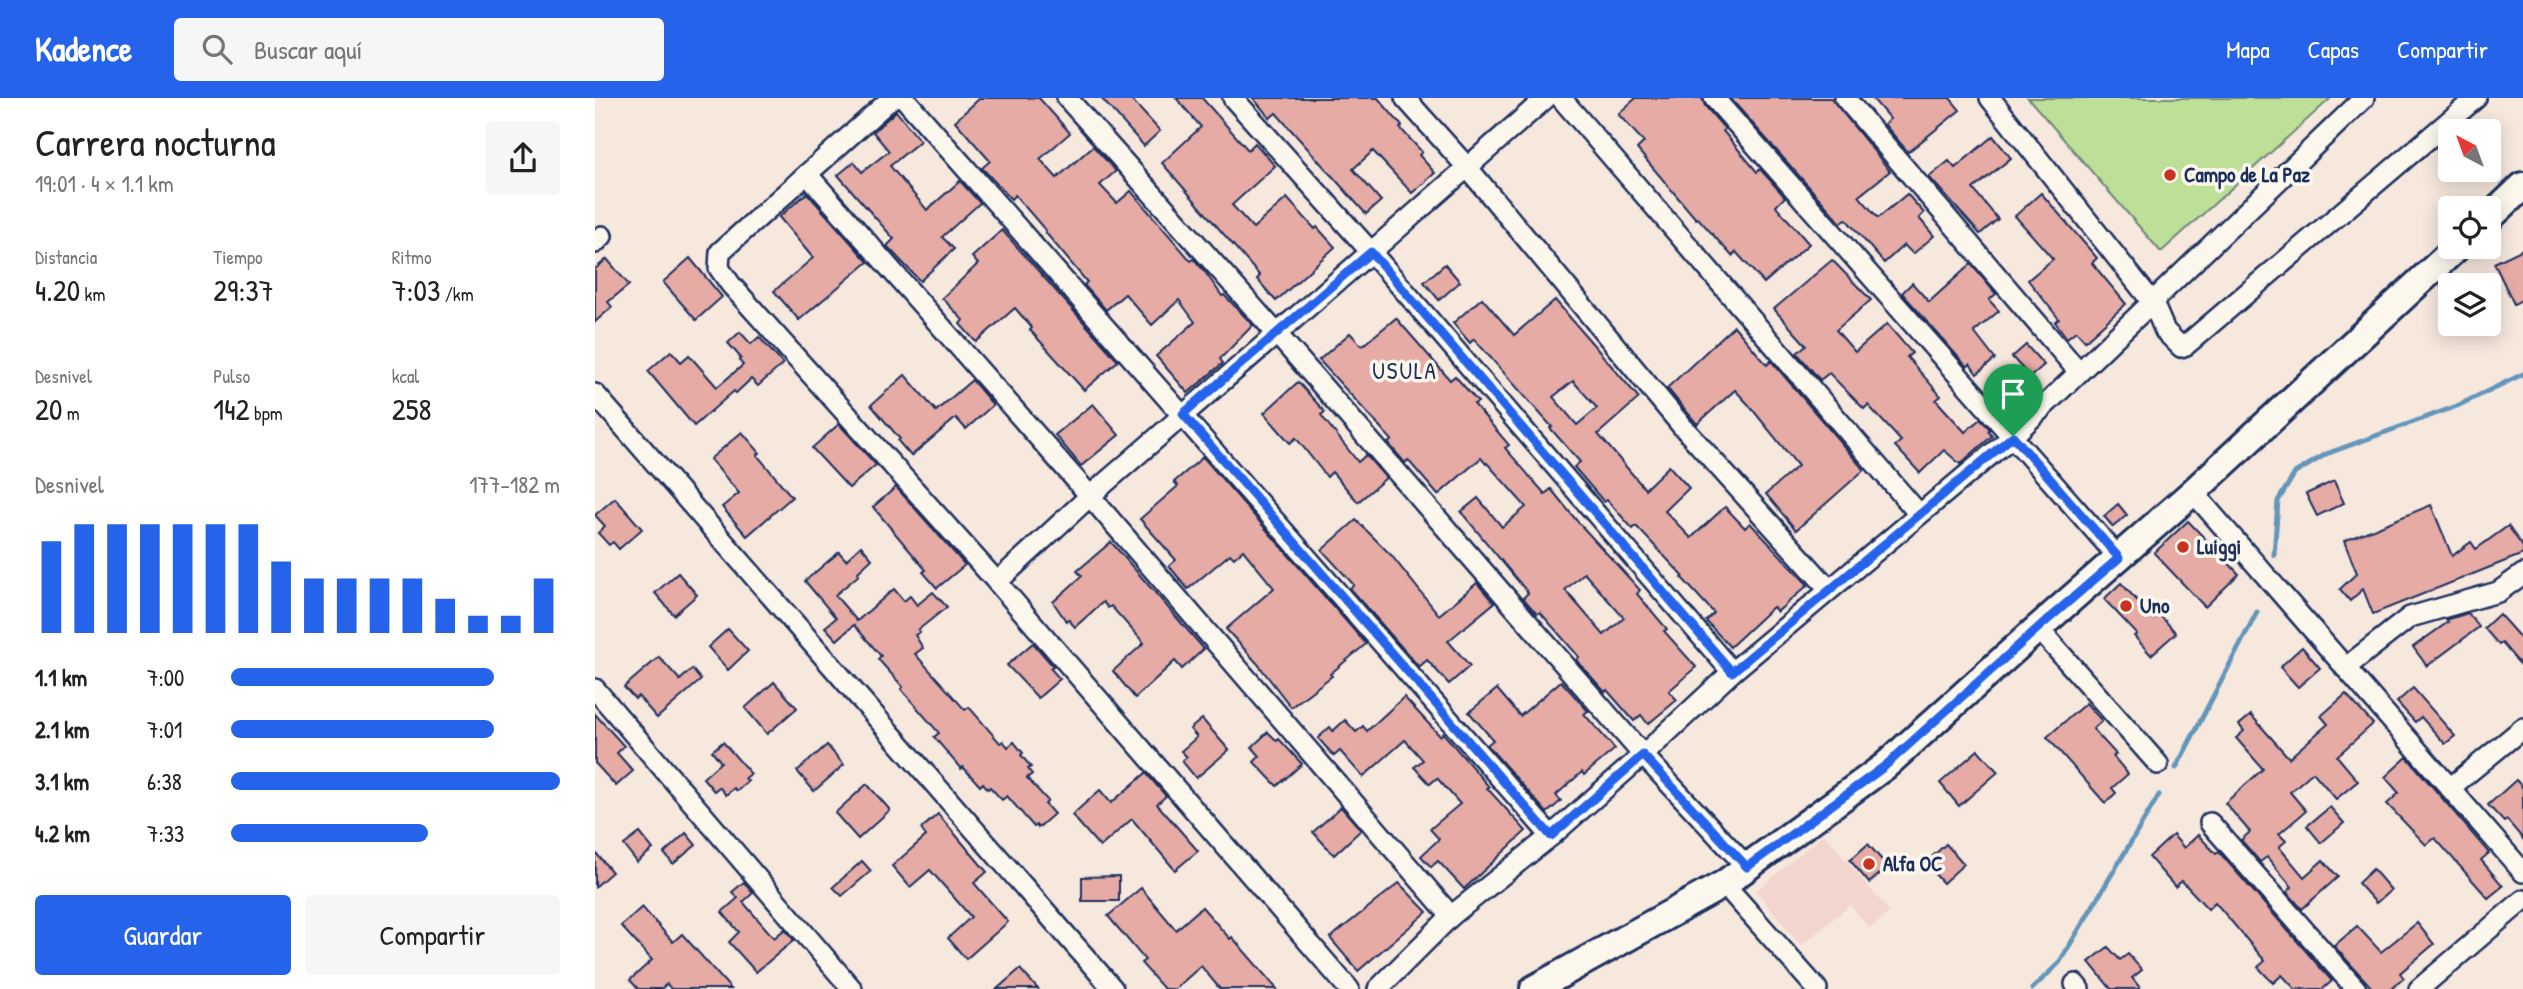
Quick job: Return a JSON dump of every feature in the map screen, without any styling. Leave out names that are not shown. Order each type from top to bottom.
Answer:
[{"type":"street","points":[[892,98],[720,252],[719,268],[731,285],[997,582],[1349,989]]},
{"type":"street","points":[[904,98],[1551,836]]},
{"type":"street","points":[[1067,98],[1277,334],[1643,755],[1747,867]]},
{"type":"street","points":[[1233,98],[1371,252],[1732,672]]},
{"type":"street","points":[[1405,98],[1467,167],[1682,426],[1829,589]]},
{"type":"street","points":[[997,582],[1183,414],[1546,98]]},
{"type":"street","points":[[1561,98],[1919,513]]},
{"type":"street","points":[[1714,98],[2119,558]]},
{"type":"street","points":[[1845,98],[2079,372]]},
{"type":"street","points":[[1990,98],[2153,303],[2165,331],[2181,347],[2476,98]]},
{"type":"street","points":[[1377,989],[1451,916],[1551,836],[1732,672],[2013,436],[2364,98]]},
{"type":"street","points":[[807,174],[1090,496],[1451,916]]},
{"type":"street","points":[[2501,207],[2523,186]]},
{"type":"street","points":[[1547,985],[1724,884],[1885,766],[2193,492],[2444,259]]},
{"type":"street","points":[[595,394],[1113,989]]},
{"type":"street","points":[[2193,492],[2523,872]]},
{"type":"street","points":[[2345,668],[2410,617],[2498,592],[2523,574]]},
{"type":"street","points":[[2038,628],[2158,764]]},
{"type":"street","points":[[595,689],[852,989]]},
{"type":"street","points":[[2450,788],[2523,728]]},
{"type":"street","points":[[2210,824],[2356,989]]},
{"type":"street","points":[[1724,884],[1817,989]]},
{"type":"street","points":[[2419,989],[2523,900]]},
{"type":"shaded area","points":[[1824,834],[1890,912],[1870,929],[1850,905],[1801,946],[1756,891]]},
{"type":"green space","name":"Campo de La Paz","points":[[2028,98],[2331,98],[2161,252]]},
{"type":"building","points":[[980,98],[1039,98],[1070,133],[1040,159],[1057,178],[1093,146],[1116,171],[1100,185],[1117,203],[1131,191],[1191,261],[1194,259],[1222,296],[1253,325],[1220,359],[1223,363],[1188,393],[1156,356],[1195,322],[1179,300],[1152,325],[1125,294],[1106,310],[1084,285],[1087,282],[1015,195],[1011,199],[982,168],[990,161],[955,121]]},
{"type":"building","points":[[1101,98],[1130,98],[1160,131],[1144,146]]},
{"type":"building","points":[[1176,98],[1202,98],[1248,150],[1255,143],[1275,166],[1232,205],[1253,228],[1287,198],[1335,247],[1276,301],[1257,279],[1260,276],[1162,163],[1201,127]]},
{"type":"building","points":[[1253,98],[1378,98],[1422,152],[1419,155],[1435,173],[1412,193],[1373,151],[1353,169],[1381,201],[1366,214],[1276,113],[1270,118]]},
{"type":"building","points":[[1636,98],[1702,98],[1705,106],[1725,129],[1723,131],[1757,172],[1760,169],[1785,197],[1776,206],[1809,244],[1764,283],[1736,252],[1732,256],[1698,218],[1696,219],[1637,149],[1644,142],[1618,114]]},
{"type":"building","points":[[1730,98],[1831,98],[1890,171],[1859,196],[1878,218],[1907,194],[1924,213],[1919,218],[1934,236],[1913,254],[1904,245],[1884,263],[1846,219],[1841,223]]},
{"type":"building","points":[[1872,98],[1950,98],[1960,110],[1908,152],[1884,124],[1890,119]]},
{"type":"building","points":[[896,111],[920,141],[890,166],[927,210],[960,181],[980,203],[942,237],[954,249],[920,281],[887,246],[894,239],[838,175],[854,162],[862,172],[889,151],[873,132]]},
{"type":"building","points":[[1993,136],[2011,158],[1973,189],[1998,219],[1980,234],[1929,177],[1949,161],[1955,168]]},
{"type":"building","points":[[807,193],[868,262],[799,320],[774,291],[813,258],[779,217]]},
{"type":"building","points":[[2041,193],[2097,258],[2092,263],[2126,304],[2085,341],[2076,331],[2067,338],[2055,322],[2059,319],[2028,280],[2053,259],[2015,216]]},
{"type":"building","points":[[1002,230],[1118,361],[1084,390],[1030,330],[1032,328],[1015,308],[976,342],[960,324],[963,320],[942,298],[978,264],[972,257]]},
{"type":"building","points":[[2523,249],[2523,299],[2514,304],[2494,263]]},
{"type":"building","points":[[690,258],[722,297],[696,320],[663,282]]},
{"type":"building","points":[[607,259],[629,285],[608,302],[612,307],[595,322],[595,269]]},
{"type":"building","points":[[1832,260],[1871,300],[1836,330],[1855,352],[1887,324],[1912,353],[1907,357],[1941,396],[1936,400],[1965,432],[1980,419],[1990,429],[1988,431],[1992,436],[1960,464],[1944,450],[1920,473],[1895,446],[1901,441],[1868,405],[1864,409],[1829,373],[1820,380],[1797,353],[1806,345],[1774,309]]},
{"type":"building","points":[[1445,264],[1460,282],[1439,300],[1424,282]]},
{"type":"building","points":[[1971,264],[1996,294],[1989,300],[1999,311],[1974,332],[1995,359],[1977,374],[1970,364],[1967,367],[1902,293],[1912,283],[1929,302]]},
{"type":"building","points":[[1482,298],[1514,335],[1555,300],[1639,398],[1598,434],[1645,489],[1669,466],[1689,488],[1665,511],[1691,538],[1725,507],[1745,528],[1750,523],[1808,585],[1777,612],[1773,607],[1730,647],[1706,621],[1714,613],[1683,576],[1636,526],[1633,529],[1607,500],[1604,502],[1574,467],[1580,462],[1550,428],[1552,427],[1474,339],[1470,343],[1453,323]],"holes":[[[1573,381],[1597,408],[1577,425],[1553,397]]]},
{"type":"building","points":[[1396,318],[1450,380],[1455,376],[1478,402],[1474,404],[1509,445],[1505,448],[1545,494],[1551,489],[1640,590],[1637,594],[1667,629],[1664,631],[1696,667],[1669,691],[1677,700],[1648,724],[1641,715],[1634,721],[1576,660],[1579,657],[1540,612],[1537,614],[1523,598],[1528,593],[1461,512],[1478,498],[1502,527],[1526,507],[1487,463],[1481,458],[1438,495],[1408,460],[1405,463],[1388,443],[1392,440],[1319,360],[1350,333],[1362,346]],"holes":[[[1584,573],[1624,618],[1604,635],[1565,590]]]},
{"type":"building","points":[[1734,326],[1767,365],[1771,361],[1773,363],[1864,470],[1796,530],[1766,494],[1798,466],[1748,404],[1735,390],[1697,424],[1667,388]]},
{"type":"building","points":[[740,332],[751,344],[759,337],[783,364],[758,386],[751,379],[694,426],[648,371],[671,351],[681,362],[689,355],[717,387],[743,365],[739,360],[741,358],[728,343]]},
{"type":"building","points":[[2026,345],[2044,365],[2030,377],[2012,357]]},
{"type":"building","points":[[905,375],[936,411],[972,380],[993,405],[966,429],[956,418],[911,456],[871,405]]},
{"type":"building","points":[[2024,381],[2033,392],[2008,413],[1999,403]]},
{"type":"building","points":[[1298,382],[1325,412],[1321,415],[1358,462],[1366,455],[1386,478],[1358,502],[1332,472],[1327,477],[1296,438],[1290,443],[1264,413]]},
{"type":"building","points":[[1093,404],[1119,435],[1081,466],[1055,435]]},
{"type":"building","points":[[839,424],[876,465],[849,488],[812,448]]},
{"type":"building","points":[[742,432],[760,453],[757,455],[792,497],[747,536],[722,507],[739,493],[710,459]]},
{"type":"building","points":[[1203,457],[1366,644],[1330,674],[1332,676],[1291,707],[1226,629],[1274,588],[1243,550],[1234,558],[1230,554],[1188,589],[1169,566],[1176,560],[1140,519],[1178,486],[1174,482]]},
{"type":"building","points":[[2334,481],[2344,503],[2317,516],[2306,494]]},
{"type":"building","points":[[896,487],[965,565],[937,588],[923,572],[926,570],[873,507]]},
{"type":"building","points":[[615,498],[642,529],[619,549],[613,542],[609,545],[598,533],[605,526],[595,515]]},
{"type":"building","points":[[2118,504],[2127,515],[2113,527],[2104,516]]},
{"type":"building","points":[[2431,505],[2452,556],[2471,542],[2476,549],[2508,526],[2523,547],[2523,554],[2373,614],[2363,589],[2350,601],[2340,589],[2357,573],[2344,541]]},
{"type":"building","points":[[1356,520],[1391,555],[1439,615],[1477,583],[1494,603],[1448,641],[1470,666],[1449,684],[1427,660],[1419,667],[1350,588],[1354,585],[1322,550]]},
{"type":"building","points":[[2188,521],[2239,574],[2205,607],[2154,553]]},
{"type":"building","points":[[1111,542],[1204,649],[1182,669],[1175,661],[1135,698],[1113,671],[1144,643],[1111,606],[1108,608],[1103,602],[1075,627],[1068,619],[1066,621],[1053,602],[1082,576],[1077,571]]},
{"type":"building","points":[[861,546],[872,559],[858,572],[859,575],[835,595],[857,621],[894,589],[904,601],[910,596],[917,605],[933,592],[947,607],[918,630],[920,632],[915,635],[923,648],[915,654],[965,710],[969,707],[1000,743],[1003,741],[1008,747],[1014,742],[1023,753],[1021,755],[1031,767],[1028,769],[1032,774],[1027,778],[1048,801],[1045,804],[1054,814],[1038,828],[1036,825],[1034,827],[1007,796],[1002,800],[990,787],[988,789],[983,783],[980,786],[963,767],[961,769],[934,737],[939,733],[901,689],[903,687],[878,659],[881,656],[854,625],[837,640],[825,627],[836,618],[805,581],[839,552],[846,560]]},
{"type":"building","points":[[678,573],[697,595],[674,615],[655,593]]},
{"type":"building","points":[[2121,583],[2154,619],[2159,614],[2176,633],[2151,655],[2134,636],[2137,634],[2104,599]]},
{"type":"building","points":[[2468,613],[2479,627],[2427,666],[2413,647],[2448,622],[2446,620]]},
{"type":"building","points":[[2499,614],[2523,641],[2523,668],[2502,643],[2499,645],[2484,628]]},
{"type":"building","points":[[728,629],[748,651],[728,670],[708,647]]},
{"type":"building","points":[[1033,643],[1053,666],[1050,668],[1060,679],[1038,698],[1007,665]]},
{"type":"building","points":[[2302,647],[2320,668],[2298,687],[2280,667]]},
{"type":"building","points":[[659,657],[680,680],[692,669],[701,680],[657,718],[638,696],[635,699],[624,687]]},
{"type":"building","points":[[1561,681],[1588,711],[1584,714],[1615,749],[1584,775],[1582,772],[1556,795],[1561,801],[1547,813],[1487,745],[1493,740],[1469,712],[1497,689],[1520,716]]},
{"type":"building","points":[[774,682],[797,708],[767,734],[745,708]]},
{"type":"building","points":[[2413,688],[2455,736],[2445,744],[2421,717],[2415,722],[2397,702]]},
{"type":"building","points":[[2346,694],[2373,724],[2337,756],[2358,781],[2336,799],[2313,772],[2290,792],[2306,811],[2279,834],[2286,841],[2279,847],[2304,877],[2323,860],[2338,877],[2302,909],[2287,892],[2292,887],[2267,857],[2260,862],[2241,840],[2250,832],[2225,803],[2263,769],[2236,738],[2244,731],[2239,725],[2251,715],[2289,758],[2328,724],[2321,716]]},
{"type":"building","points":[[1404,697],[1440,736],[1443,733],[1526,831],[1464,889],[1438,861],[1431,867],[1421,856],[1439,839],[1430,829],[1460,804],[1437,778],[1430,784],[1414,767],[1423,760],[1405,740],[1363,777],[1340,751],[1334,756],[1318,738],[1330,727],[1333,731],[1345,720],[1356,732],[1363,726],[1367,731]]},
{"type":"building","points":[[2086,703],[2102,721],[2093,729],[2116,754],[2113,756],[2128,774],[2112,788],[2116,793],[2105,803],[2047,737]]},
{"type":"building","points":[[595,714],[624,746],[617,753],[633,771],[616,786],[595,763]]},
{"type":"building","points":[[1202,719],[1229,750],[1196,778],[1182,761],[1187,757],[1181,751],[1197,737],[1190,729]]},
{"type":"building","points":[[1268,732],[1277,741],[1279,739],[1302,764],[1277,786],[1254,762],[1260,756],[1252,747]]},
{"type":"building","points":[[723,742],[751,774],[745,778],[748,781],[737,791],[734,788],[726,795],[719,787],[714,791],[703,778],[721,762],[712,751]]},
{"type":"building","points":[[827,745],[844,765],[814,791],[797,771]]},
{"type":"building","points":[[1978,750],[1998,772],[1959,806],[1940,783]]},
{"type":"building","points":[[2407,757],[2489,853],[2481,860],[2503,886],[2488,898],[2435,838],[2426,845],[2387,804],[2399,793],[2385,777]]},
{"type":"building","points":[[1146,773],[1166,796],[1157,804],[1198,851],[1175,870],[1132,819],[1100,847],[1072,815],[1100,790],[1111,803]]},
{"type":"building","points":[[2516,780],[2523,788],[2523,839],[2507,820],[2504,822],[2488,805]]},
{"type":"building","points":[[867,784],[890,810],[858,839],[835,813]]},
{"type":"building","points":[[1341,807],[1361,830],[1334,855],[1313,832]]},
{"type":"building","points":[[2330,807],[2344,823],[2321,843],[2307,826]]},
{"type":"building","points":[[938,814],[987,872],[974,883],[1008,922],[966,959],[948,938],[971,917],[930,870],[910,887],[892,866],[926,836],[921,829]]},
{"type":"building","points":[[640,833],[653,849],[637,862],[624,845]]},
{"type":"building","points":[[686,833],[696,845],[673,864],[664,853]]},
{"type":"building","points":[[2173,835],[2184,848],[2198,835],[2216,854],[2219,852],[2332,981],[2323,989],[2295,989],[2282,975],[2273,983],[2258,967],[2265,961],[2215,902],[2208,909],[2182,881],[2175,887],[2149,857]]},
{"type":"building","name":"Alfa OC","points":[[1868,844],[1888,867],[1869,883],[1850,860]]},
{"type":"building","points":[[1946,844],[1964,864],[1943,883],[1925,863]]},
{"type":"building","points":[[595,852],[612,872],[595,887]]},
{"type":"building","points":[[862,861],[871,871],[842,896],[833,887]]},
{"type":"building","points":[[2373,869],[2391,890],[2376,903],[2358,883]]},
{"type":"building","points":[[1119,876],[1119,901],[1082,901],[1082,877]]},
{"type":"building","points":[[744,882],[753,893],[743,902],[774,938],[785,929],[794,940],[756,972],[729,942],[739,932],[722,912],[738,898],[732,892]]},
{"type":"building","points":[[1399,883],[1427,912],[1358,971],[1330,938]]},
{"type":"building","points":[[1141,888],[1176,930],[1202,907],[1277,989],[1220,989],[1201,966],[1175,989],[1164,989],[1141,963],[1145,960],[1108,916]]},
{"type":"building","points":[[642,907],[673,942],[682,934],[731,989],[671,989],[667,984],[661,989],[638,989],[630,980],[652,960],[621,926]]},
{"type":"building","points":[[2417,923],[2434,944],[2400,973],[2404,978],[2391,989],[2373,989],[2334,946],[2357,926],[2381,952]]},
{"type":"building","points":[[2108,947],[2120,960],[2128,954],[2142,970],[2132,978],[2141,989],[2111,989],[2089,962]]},
{"type":"building","points":[[1020,969],[1038,989],[997,989]]},
{"type":"waterway","points":[[2274,555],[2278,501],[2295,473],[2326,454],[2457,406],[2523,374]]},
{"type":"waterway","points":[[2176,768],[2257,612]]},
{"type":"waterway","points":[[2032,989],[2059,963],[2159,795]]},
{"type":"place","name":"Campo de La Paz","points":[[2170,175]]},
{"type":"place","name":"Luiggi","points":[[2183,547]]},
{"type":"place","name":"Uno","points":[[2126,606]]},
{"type":"place","name":"Alfa OC","points":[[1869,864]]},
{"type":"district","name":"USULA","points":[[1405,371]]},
{"type":"route","points":[[1371,252],[1732,672],[2013,436],[2119,558],[1885,766],[1747,867],[1643,755],[1551,836],[1183,414],[1371,252]]}]
